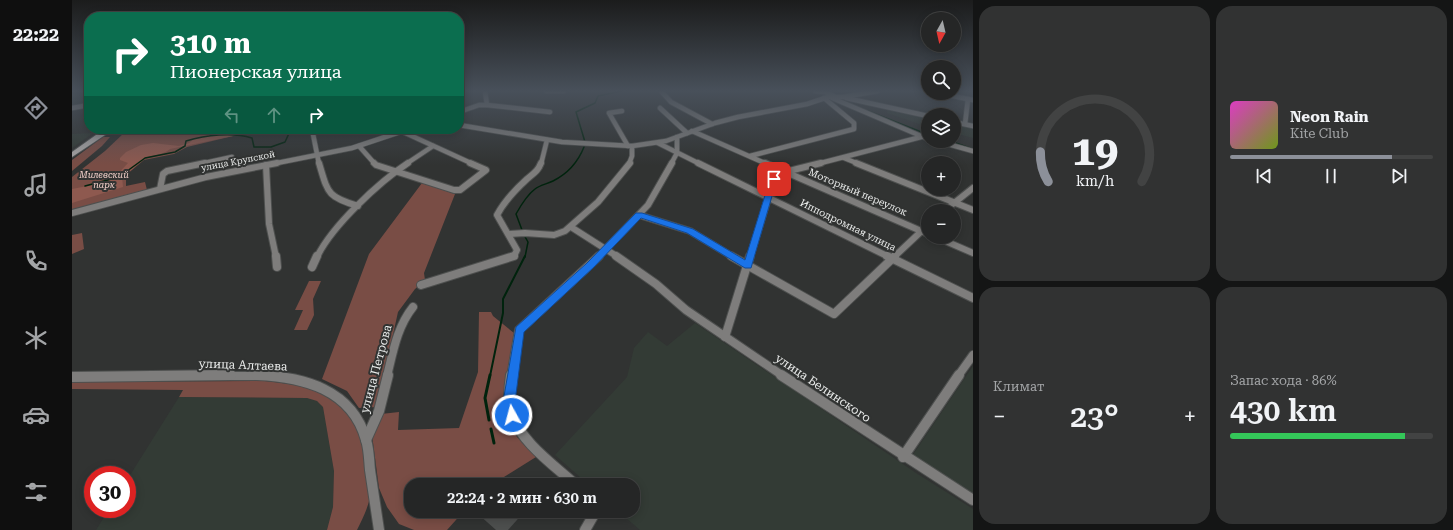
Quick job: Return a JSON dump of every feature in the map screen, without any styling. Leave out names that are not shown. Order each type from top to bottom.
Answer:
[{"type":"main road","points":[[72,155],[101,134]]},
{"type":"street","points":[[509,234],[530,233],[554,236],[562,233],[612,187],[631,162],[633,154],[630,146],[611,116]]},
{"type":"street","name":"Моторный переулок","points":[[670,116],[690,132],[750,156],[921,230]]},
{"type":"street","points":[[697,116],[712,124]]},
{"type":"street","points":[[464,126],[578,144],[630,146],[658,143],[712,124],[745,116]]},
{"type":"street","points":[[750,156],[854,129],[854,123],[846,116]]},
{"type":"street","points":[[870,116],[921,136]]},
{"type":"street","points":[[966,124],[967,116]]},
{"type":"street","points":[[961,123],[973,126]]},
{"type":"street","points":[[311,134],[316,155],[329,193],[338,200],[358,206]]},
{"type":"street","name":"улица Крупской","points":[[72,213],[206,177],[359,146],[393,134]]},
{"type":"street","points":[[359,146],[376,165],[454,190],[460,190],[486,170],[408,134]]},
{"type":"street","points":[[569,478],[519,431],[512,415],[509,402],[519,330],[550,304],[639,215],[652,200],[677,153],[677,136]]},
{"type":"street","points":[[725,337],[748,266],[767,197],[774,179],[785,172],[921,139]]},
{"type":"street","points":[[421,285],[511,258],[516,254],[517,250],[497,215],[501,208],[527,180],[538,171],[547,140]]},
{"type":"street","name":"Ипподромная улица","points":[[658,143],[973,298]]},
{"type":"street","points":[[312,267],[324,242],[358,206],[394,172],[433,146]]},
{"type":"street","points":[[961,148],[973,151]]},
{"type":"street","points":[[160,189],[163,174],[166,171],[232,157]]},
{"type":"street","points":[[843,157],[973,210]]},
{"type":"street","points":[[266,165],[269,224],[276,251],[277,267]]},
{"type":"street","points":[[954,202],[973,188]]},
{"type":"street","points":[[639,215],[690,231],[748,266],[834,314],[892,258],[921,235]]},
{"type":"street","name":"улица Белинского","points":[[570,227],[606,248],[663,291],[672,300],[725,337],[903,457],[973,500]]},
{"type":"street","points":[[952,244],[973,253]]},
{"type":"street","name":"улица Петрова","points":[[366,440],[379,411],[399,329],[404,318],[413,307]]},
{"type":"street","points":[[903,457],[973,355]]},
{"type":"street","name":"улица Алтаева","points":[[72,376],[260,376],[297,380],[324,388],[341,398],[356,417],[366,440],[379,530]]},
{"type":"street","points":[[585,530],[592,518]]},
{"type":"shaded area","points":[[895,116],[921,116],[921,125]]},
{"type":"shaded area","points":[[961,124],[973,127],[973,138],[961,135]]},
{"type":"shaded area","points":[[84,133],[92,134],[72,148],[72,134]]},
{"type":"shaded area","points":[[209,134],[235,134],[233,136],[170,149],[164,153],[147,157],[128,173],[122,176],[123,187],[72,203],[72,189],[103,183],[114,178],[128,163],[120,160],[126,152],[141,145],[153,143],[179,146],[189,143],[195,138],[207,137]]},
{"type":"shaded area","points":[[695,323],[916,473],[973,509],[973,530],[640,530],[626,518],[640,518],[640,478],[581,478],[555,455],[627,377],[634,348],[648,332],[667,346]]},
{"type":"shaded area","points":[[973,366],[973,493],[912,456]]},
{"type":"shaded area","points":[[179,397],[307,398],[317,401],[323,407],[334,471],[333,507],[327,530],[96,530],[103,518],[136,518],[136,466]]},
{"type":"green space","name":"Милевский парк","points":[[123,134],[242,134],[187,147],[174,154],[144,160],[126,175],[126,186],[145,182],[147,190],[72,210],[72,177],[105,151]]},
{"type":"green space","points":[[103,137],[110,137],[102,146],[72,171],[72,160]]},
{"type":"green space","points":[[422,183],[455,194],[424,273],[425,280],[415,289],[398,312],[377,407],[359,408],[347,391],[322,379],[369,254]]},
{"type":"green space","points":[[82,233],[84,249],[72,254],[72,235]]},
{"type":"green space","points":[[309,281],[321,281],[313,299],[314,315],[307,330],[294,330],[303,310],[295,310]]},
{"type":"green space","points":[[479,312],[491,312],[493,316],[514,333],[502,403],[517,437],[536,457],[502,478],[404,478],[404,518],[458,518],[447,530],[414,530],[399,524],[387,507],[379,488],[372,435],[381,414],[399,412],[398,430],[459,428],[478,372]]},
{"type":"green space","points":[[265,381],[302,386],[319,391],[336,399],[351,415],[357,426],[366,452],[371,487],[371,493],[365,514],[357,530],[327,530],[333,507],[334,471],[323,407],[317,401],[307,398],[179,397],[183,390],[72,389],[72,382]]},
{"type":"building","points":[[482,518],[519,518],[508,530],[496,530]]},
{"type":"waterway","points":[[577,116],[585,142]]},
{"type":"waterway","points":[[880,116],[921,132]]},
{"type":"waterway","points":[[85,186],[119,177],[145,158],[175,152],[185,146],[186,141],[210,136],[236,135],[252,138],[254,147],[271,147],[285,142],[289,134]]},
{"type":"waterway","points":[[961,145],[973,149]]},
{"type":"waterway","points":[[522,230],[516,214],[524,200],[537,188],[553,181],[567,171],[579,158],[584,147]]},
{"type":"waterway","points":[[524,235],[528,242],[525,257]]},
{"type":"waterway","points":[[490,376],[503,313],[503,299],[525,256]]},
{"type":"waterway","points":[[489,420],[485,398],[490,375]]},
{"type":"waterway","points":[[491,429],[494,443]]},
{"type":"route","points":[[512,415],[509,402],[519,330],[540,313],[639,215],[675,225],[690,231],[748,266],[767,197],[774,179]]}]
